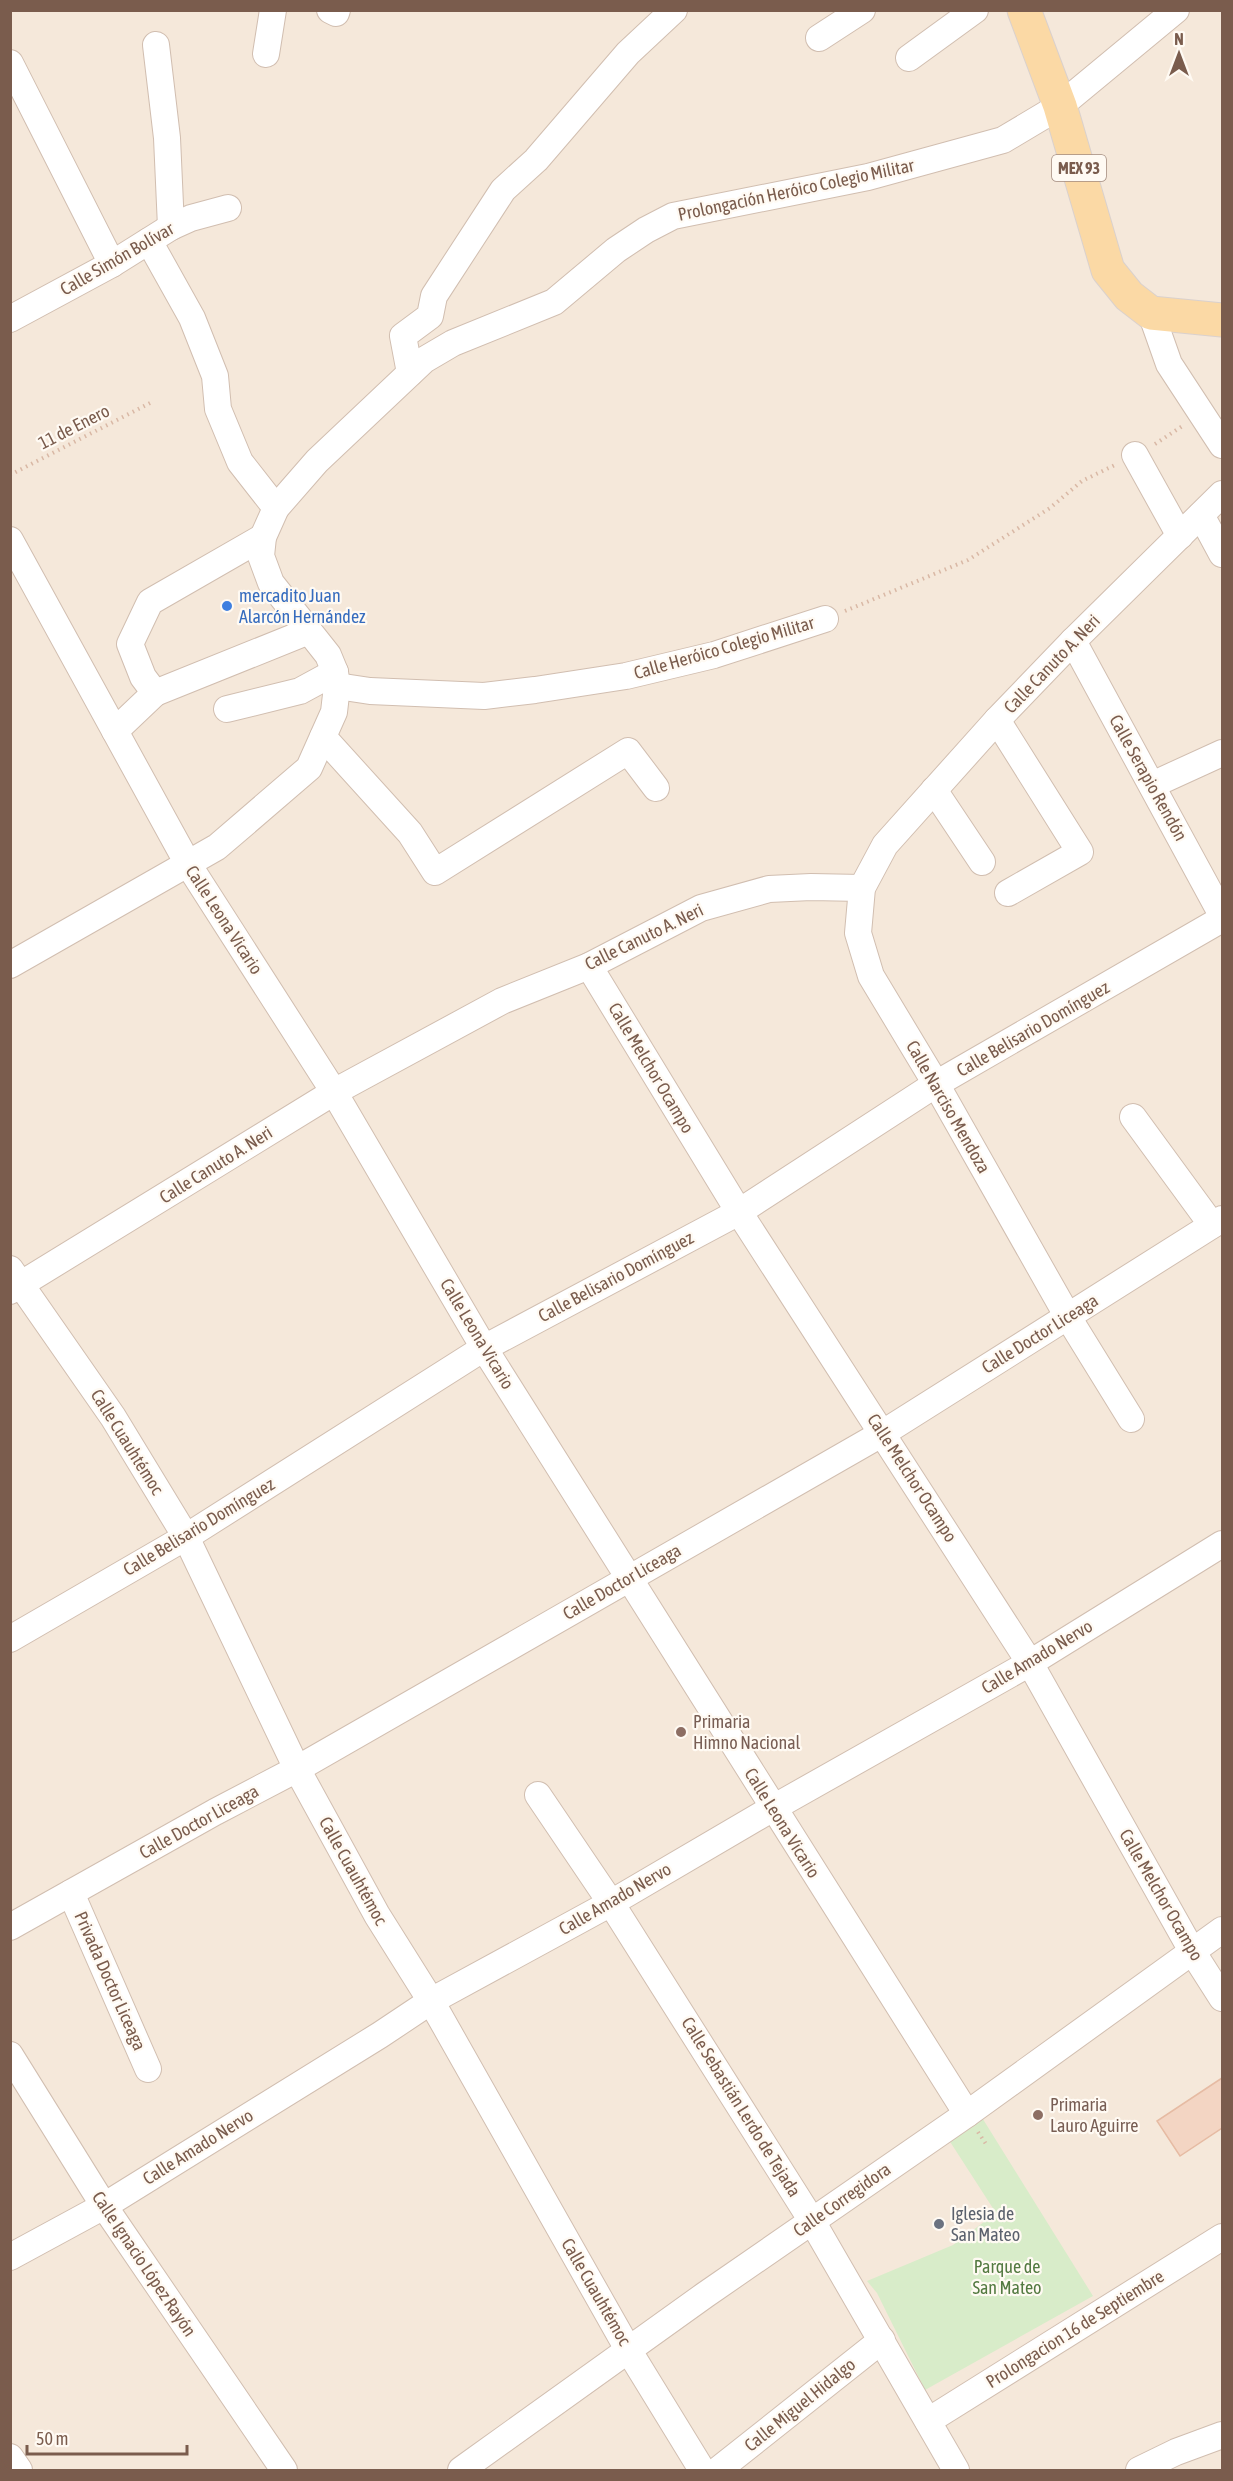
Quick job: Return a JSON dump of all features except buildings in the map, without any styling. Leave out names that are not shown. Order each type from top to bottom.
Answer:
[{"type":"main road","name":"MEX 93","points":[[1024,10],[1060,106],[1108,270],[1129,296],[1151,313],[1182,318],[1222,320]]},
{"type":"street","points":[[266,54],[273,10]]},
{"type":"street","points":[[330,10],[336,13],[337,10]]},
{"type":"street","points":[[819,38],[862,10]]},
{"type":"street","points":[[909,58],[975,10]]},
{"type":"street","name":"Prolongación Heróico Colegio Militar","points":[[336,679],[327,654],[271,583],[261,556],[263,537],[276,508],[317,461],[424,360],[453,343],[554,302],[616,250],[646,230],[673,216],[868,177],[1003,140],[1060,106],[1176,10]]},
{"type":"street","points":[[410,373],[403,336],[429,316],[434,296],[503,190],[536,160],[628,53],[671,13]]},
{"type":"street","points":[[156,45],[167,138],[171,227]]},
{"type":"street","points":[[10,63],[112,264]]},
{"type":"street","name":"Calle Simón Bolívar","points":[[10,319],[112,264],[171,227],[190,218],[228,208]]},
{"type":"street","points":[[149,241],[192,318],[215,376],[218,409],[240,462],[276,508]]},
{"type":"street","points":[[1151,313],[1169,364],[1222,446]]},
{"type":"street","points":[[1135,455],[1180,536]]},
{"type":"street","name":"Calle Canuto A. Neri","points":[[14,1282],[334,1092],[502,1001],[589,966],[701,908],[770,890],[811,887],[862,888],[885,845],[997,720],[1073,641],[1222,494]]},
{"type":"street","points":[[1201,515],[1222,554]]},
{"type":"street","points":[[155,693],[142,677],[130,644],[150,602],[263,537]]},
{"type":"street","name":"Calle Leona Vicario","points":[[10,540],[188,864],[334,1092],[484,1348],[967,2114]]},
{"type":"street","name":"Calle Heróico Colegio Militar","points":[[336,679],[370,691],[484,696],[535,690],[626,676],[714,655],[825,619]]},
{"type":"street","points":[[115,731],[155,693],[309,631]]},
{"type":"street","name":"Calle Serapio Rendón","points":[[1073,641],[1222,917]]},
{"type":"street","points":[[10,965],[217,847],[309,768],[334,712],[336,679],[227,710]]},
{"type":"street","points":[[997,720],[1080,852],[1008,893]]},
{"type":"street","points":[[323,737],[410,833],[435,872],[628,751],[656,789]]},
{"type":"street","points":[[1152,785],[1222,753]]},
{"type":"street","points":[[934,790],[982,862]]},
{"type":"street","name":"Calle Narciso Mendoza","points":[[862,888],[858,933],[871,976],[936,1084],[1068,1317],[1131,1419]]},
{"type":"street","name":"Calle Belisario Domínguez","points":[[10,1639],[186,1537],[484,1348],[739,1212],[936,1084],[1222,917]]},
{"type":"street","name":"Calle Melchor Ocampo","points":[[589,966],[739,1212],[1030,1663],[1192,1951],[1222,1998]]},
{"type":"street","points":[[1133,1117],[1217,1222]]},
{"type":"street","name":"Calle Doctor Liceaga","points":[[10,1927],[215,1812],[297,1769],[883,1433],[1217,1222]]},
{"type":"street","name":"Calle Cuauhtémoc","points":[[14,1282],[113,1417],[186,1537],[297,1769],[377,1915],[430,2001],[629,2351],[702,2470]]},
{"type":"street","name":"Calle Amado Nervo","points":[[10,2257],[104,2206],[380,2035],[430,2001],[611,1903],[772,1808],[1030,1663],[1222,1544]]},
{"type":"street","name":"Calle Sebastián Lerdo de Tejada","points":[[538,1795],[611,1903],[812,2221],[956,2470]]},
{"type":"street","name":"Privada Doctor Liceaga","points":[[71,1893],[148,2069]]},
{"type":"street","name":"Calle Corregidora","points":[[460,2470],[967,2114],[1222,1930]]},
{"type":"street","name":"Calle Ignacio López Rayón","points":[[10,2055],[104,2206],[284,2470]]},
{"type":"street","name":"Prolongacion 16 de Septiembre","points":[[928,2421],[1222,2237]]},
{"type":"street","name":"Calle Miguel Hidalgo","points":[[718,2470],[882,2340]]},
{"type":"street","points":[[1139,2470],[1176,2452],[1222,2435]]},
{"type":"street","points":[[10,2457],[19,2470]]},
{"type":"path","name":"11 de Enero","points":[[10,475],[150,403]]},
{"type":"path","points":[[825,619],[968,560],[1050,508],[1082,480],[1135,455],[1202,414]]},
{"type":"shaded area","points":[[11,11],[1222,11],[1222,2470],[11,2470]]},
{"type":"green space","name":"Parque de San Mateo","points":[[981,2116],[1093,2296],[925,2390],[877,2293],[867,2281],[953,2245],[996,2213],[947,2137]]},
{"type":"place","name":"mercadito Juan Alarcón Hernández","points":[[227,606]]},
{"type":"place","name":"Primaria Himno Nacional","points":[[681,1732]]},
{"type":"place","name":"Primaria Lauro Aguirre","points":[[1038,2115]]},
{"type":"place","name":"Iglesia de San Mateo","points":[[939,2224]]}]
